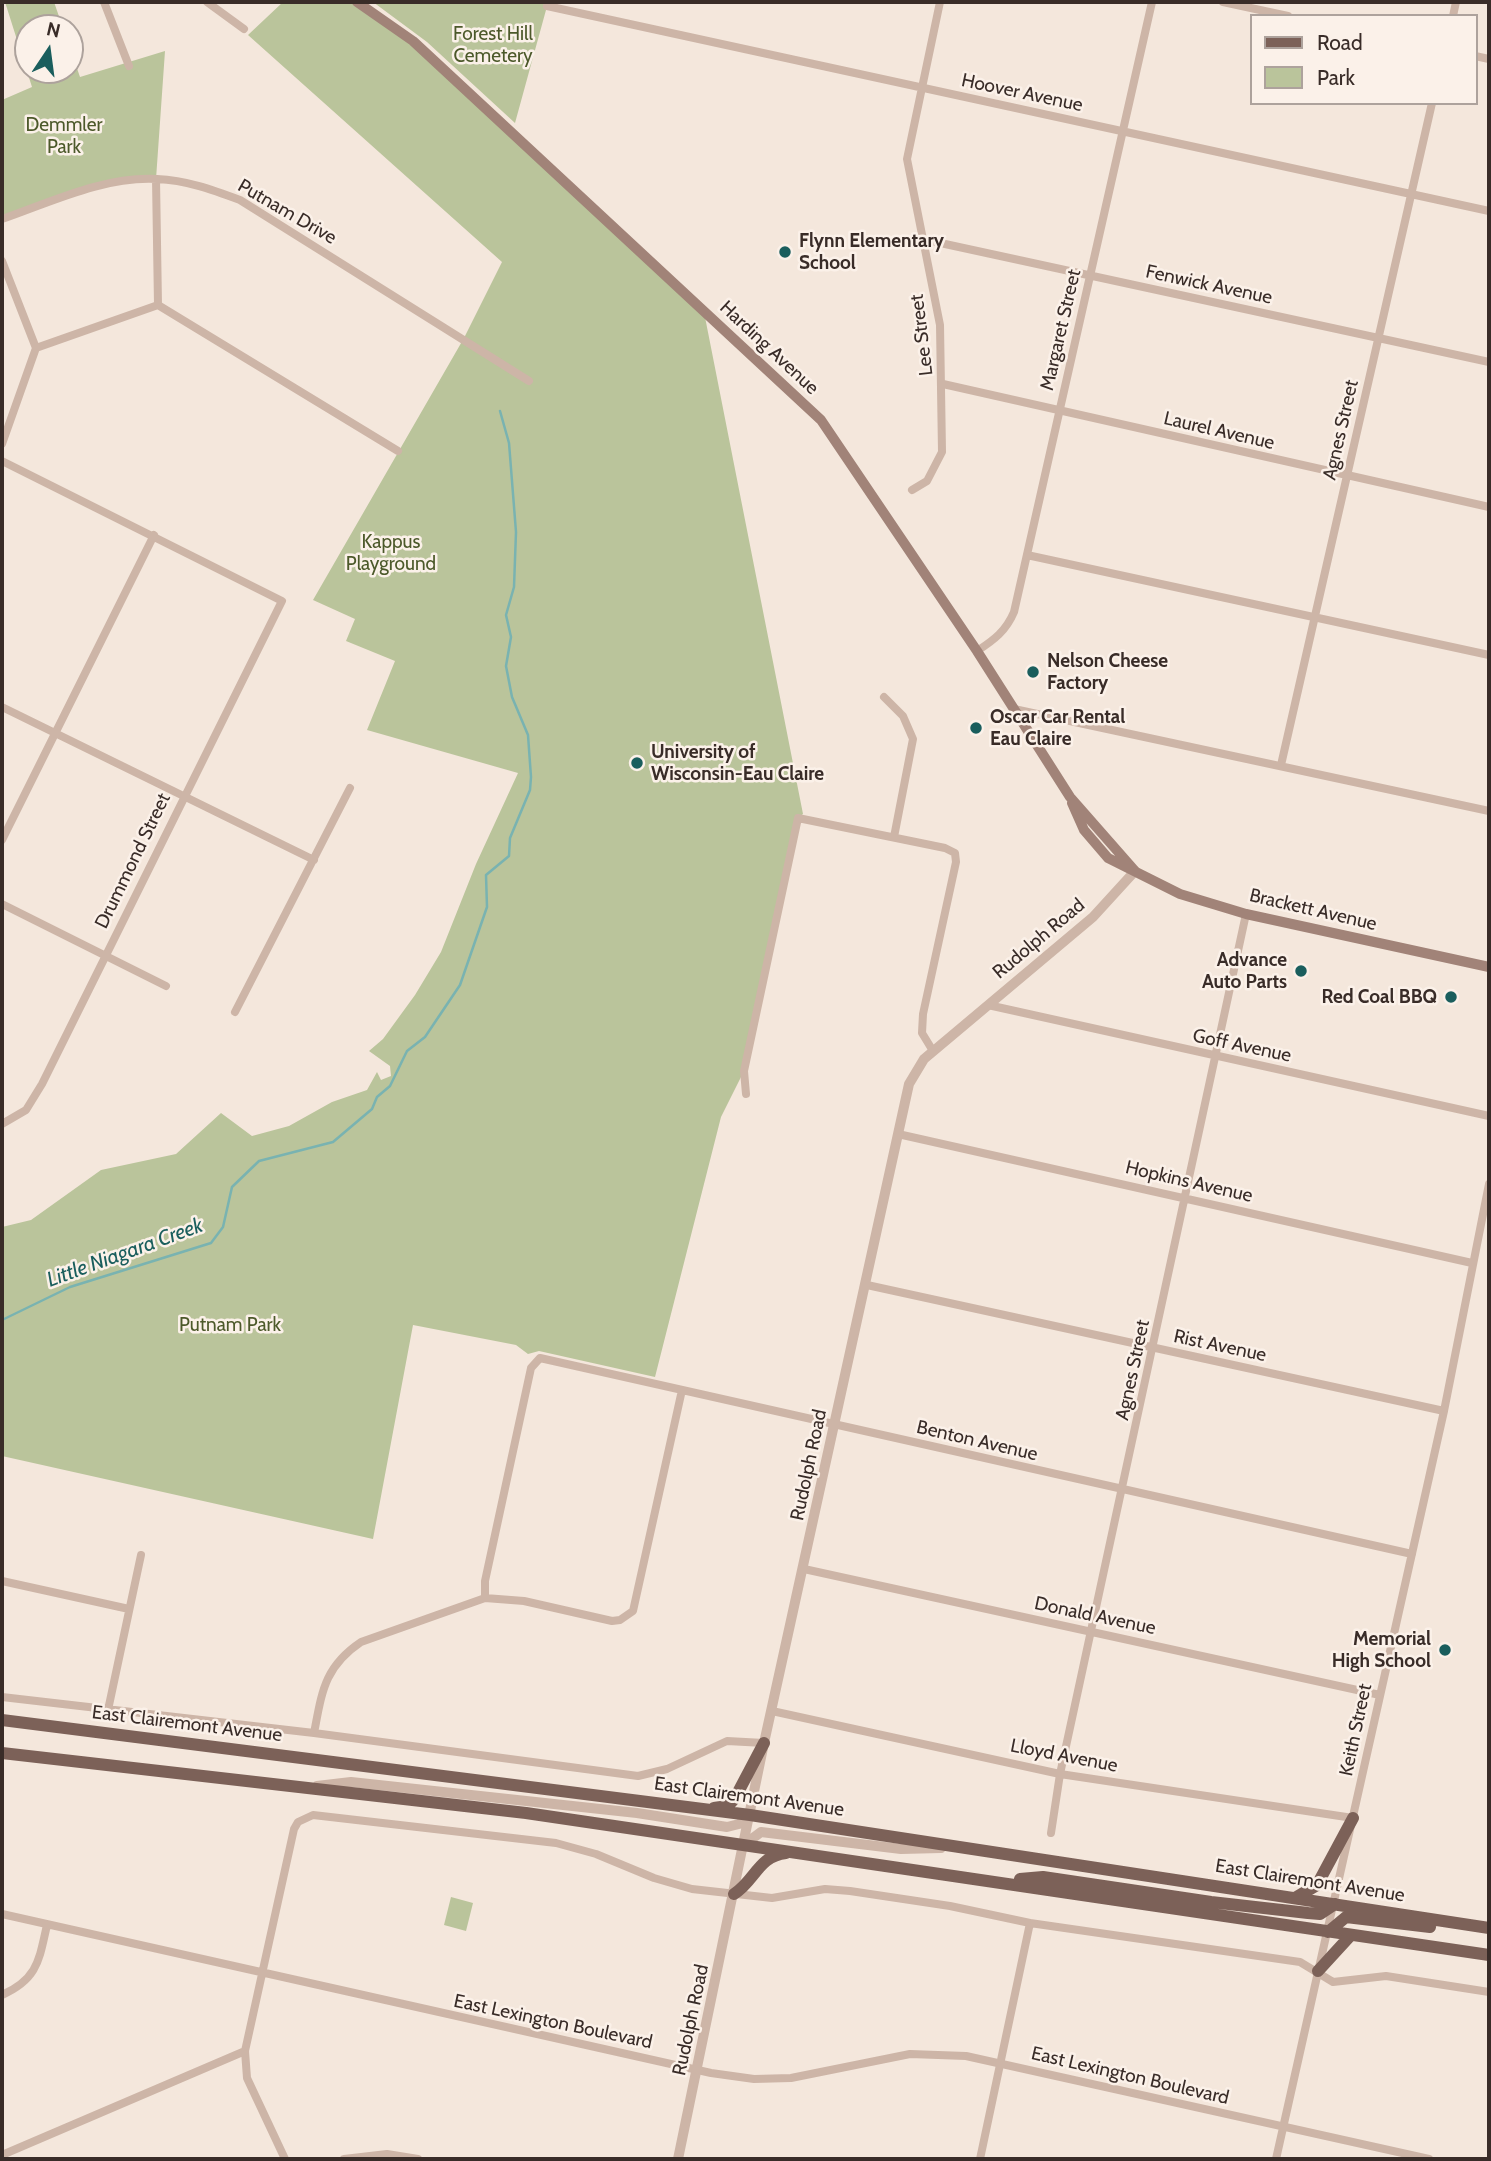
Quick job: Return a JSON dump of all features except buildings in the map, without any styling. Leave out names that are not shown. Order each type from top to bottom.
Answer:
[{"type":"main road","name":"Harding Avenue","points":[[357,2],[413,41],[821,420],[977,651],[1070,797],[1135,871]]},
{"type":"main road","name":"Brackett Avenue","points":[[1135,871],[1180,894],[1247,914],[1489,967]]},
{"type":"main road","name":"East Clairemont Avenue","points":[[2,1720],[750,1815],[1489,1928]]},
{"type":"main road","points":[[698,1809],[728,1806],[748,1777],[764,1743]]},
{"type":"main road","points":[[2,1753],[309,1788],[744,1844],[1489,1955]]},
{"type":"main road","points":[[1293,1898],[1317,1885],[1353,1818]]},
{"type":"main road","points":[[734,1894],[747,1884],[765,1859],[800,1852]]},
{"type":"main road","points":[[999,1881],[1043,1877],[1212,1902],[1320,1914],[1335,1904]]},
{"type":"main road","points":[[1328,1931],[1346,1917],[1457,1930],[1489,1928]]},
{"type":"main road","points":[[1318,1971],[1350,1935]]},
{"type":"street","points":[[104,2],[129,66]]},
{"type":"street","points":[[207,2],[244,29]]},
{"type":"street","name":"Lee Street","points":[[912,490],[928,481],[936,470],[942,453],[940,325],[907,159],[940,2]]},
{"type":"street","name":"Margaret Street","points":[[977,651],[1008,626],[1014,612],[1152,2]]},
{"type":"street","points":[[1223,2],[1279,14]]},
{"type":"street","name":"Hoover Avenue","points":[[547,4],[1489,211]]},
{"type":"street","name":"Agnes Street","points":[[1281,765],[1432,105]]},
{"type":"street","points":[[156,179],[158,305]]},
{"type":"street","name":"Putnam Drive","points":[[2,219],[97,186],[156,179],[199,185],[240,200],[529,381]]},
{"type":"street","name":"Fenwick Avenue","points":[[922,239],[1489,362]]},
{"type":"street","points":[[2,261],[36,348],[2,444]]},
{"type":"street","points":[[36,348],[158,305]]},
{"type":"street","points":[[158,305],[398,451]]},
{"type":"street","name":"Laurel Avenue","points":[[943,384],[1489,507]]},
{"type":"street","points":[[2,461],[154,534],[2,840]]},
{"type":"street","name":"Drummond Street","points":[[2,1124],[26,1110],[282,601],[154,534]]},
{"type":"street","points":[[1027,555],[1489,655]]},
{"type":"street","points":[[884,697],[903,716],[913,739],[894,837]]},
{"type":"street","points":[[2,707],[314,860]]},
{"type":"street","points":[[1014,709],[1489,811]]},
{"type":"street","points":[[235,1012],[349,788]]},
{"type":"street","points":[[746,1094],[744,1071],[798,818],[945,848],[955,853],[956,862],[922,1024],[925,1041],[933,1051]]},
{"type":"street","name":"Rudolph Road","points":[[678,2159],[764,1743],[867,1285],[909,1084],[918,1067],[933,1051],[1104,908],[1135,871]]},
{"type":"street","points":[[2,904],[166,986]]},
{"type":"street","name":"Agnes Street","points":[[1051,1833],[1060,1774],[1124,1491],[1247,914]]},
{"type":"street","name":"Goff Avenue","points":[[988,1005],[1489,1116]]},
{"type":"street","name":"Hopkins Avenue","points":[[898,1133],[1472,1263]]},
{"type":"street","name":"Keith Street","points":[[1276,2159],[1444,1411],[1489,1184]]},
{"type":"street","name":"Rist Avenue","points":[[867,1285],[1444,1411]]},
{"type":"street","name":"Benton Avenue","points":[[485,1598],[485,1581],[532,1366],[536,1359],[1412,1554]]},
{"type":"street","points":[[314,1732],[327,1676],[335,1662],[360,1642],[485,1598],[524,1601],[612,1621],[628,1616],[636,1605],[681,1390]]},
{"type":"street","points":[[108,1710],[141,1555]]},
{"type":"street","name":"Donald Avenue","points":[[804,1569],[1380,1695]]},
{"type":"street","points":[[2,1581],[129,1609]]},
{"type":"street","points":[[2,1697],[314,1732],[638,1776],[667,1769],[727,1741],[764,1743]]},
{"type":"street","name":"Lloyd Avenue","points":[[772,1711],[1060,1774],[1353,1818]]},
{"type":"street","points":[[309,1788],[351,1782],[637,1813],[727,1827],[739,1824],[750,1815]]},
{"type":"street","points":[[285,2159],[247,2078],[245,2051],[298,1822],[304,1818],[322,1815],[556,1843],[596,1854],[672,1884],[734,1894],[772,1898],[825,1889],[850,1891],[950,1906],[1030,1923],[1300,1962],[1333,1982],[1392,1977],[1489,1992]]},
{"type":"street","points":[[744,1844],[761,1832],[901,1849],[962,1848]]},
{"type":"street","name":"East Lexington Boulevard","points":[[2,1914],[698,2070],[754,2079],[791,2078],[909,2054],[966,2056],[1429,2159]]},
{"type":"street","points":[[979,2159],[1030,1923]]},
{"type":"street","points":[[2,1995],[18,1988],[37,1970],[47,1925]]},
{"type":"street","points":[[2,2155],[245,2051]]},
{"type":"street","points":[[344,2159],[387,2154],[418,2159]]},
{"type":"green space","name":"Demmler Park","points":[[5,2],[54,2],[58,14],[14,14],[14,30]]},
{"type":"green space","name":"Putnam Park","points":[[283,2],[357,2],[413,41],[704,312],[803,814],[798,818],[744,1071],[721,1117],[655,1377],[539,1351],[528,1354],[516,1345],[413,1325],[373,1539],[2,1456],[2,1227],[31,1220],[101,1170],[176,1154],[221,1113],[252,1136],[289,1126],[332,1102],[367,1090],[377,1072],[381,1080],[391,1076],[390,1066],[369,1051],[383,1039],[415,995],[441,952],[476,864],[518,773],[367,730],[395,661],[346,641],[355,619],[313,600],[464,338],[502,262],[248,35]]},
{"type":"green space","name":"Forest Hill Cemetery","points":[[373,2],[543,2],[546,10],[515,123],[427,42]]},
{"type":"green space","name":"Demmler Park","points":[[165,51],[156,179],[97,186],[2,219],[2,100],[32,87],[31,84],[84,84],[84,76]]},
{"type":"green space","points":[[451,1897],[473,1903],[466,1931],[444,1925]]},
{"type":"waterway","name":"Little Niagara Creek","points":[[2,1320],[70,1287],[211,1243],[223,1227],[232,1187],[259,1161],[333,1142],[372,1109],[377,1097],[390,1086],[407,1051],[425,1037],[460,985],[487,907],[486,875],[509,856],[510,838],[530,790],[531,777],[528,735],[512,697],[506,666],[511,637],[506,615],[514,587],[516,532],[509,443],[500,411]]},
{"type":"place","name":"Flynn Elementary School","points":[[785,252]]},
{"type":"place","name":"Nelson Cheese Factory","points":[[1033,672]]},
{"type":"place","name":"Oscar Car Rental Eau Claire","points":[[976,728]]},
{"type":"place","name":"University of Wisconsin-Eau Claire","points":[[637,763]]},
{"type":"place","name":"Advance Auto Parts","points":[[1301,971]]},
{"type":"place","name":"Red Coal BBQ","points":[[1451,997]]},
{"type":"place","name":"Memorial High School","points":[[1445,1650]]},
{"type":"park label","name":"Kappus Playground","points":[[391,553]]}]
